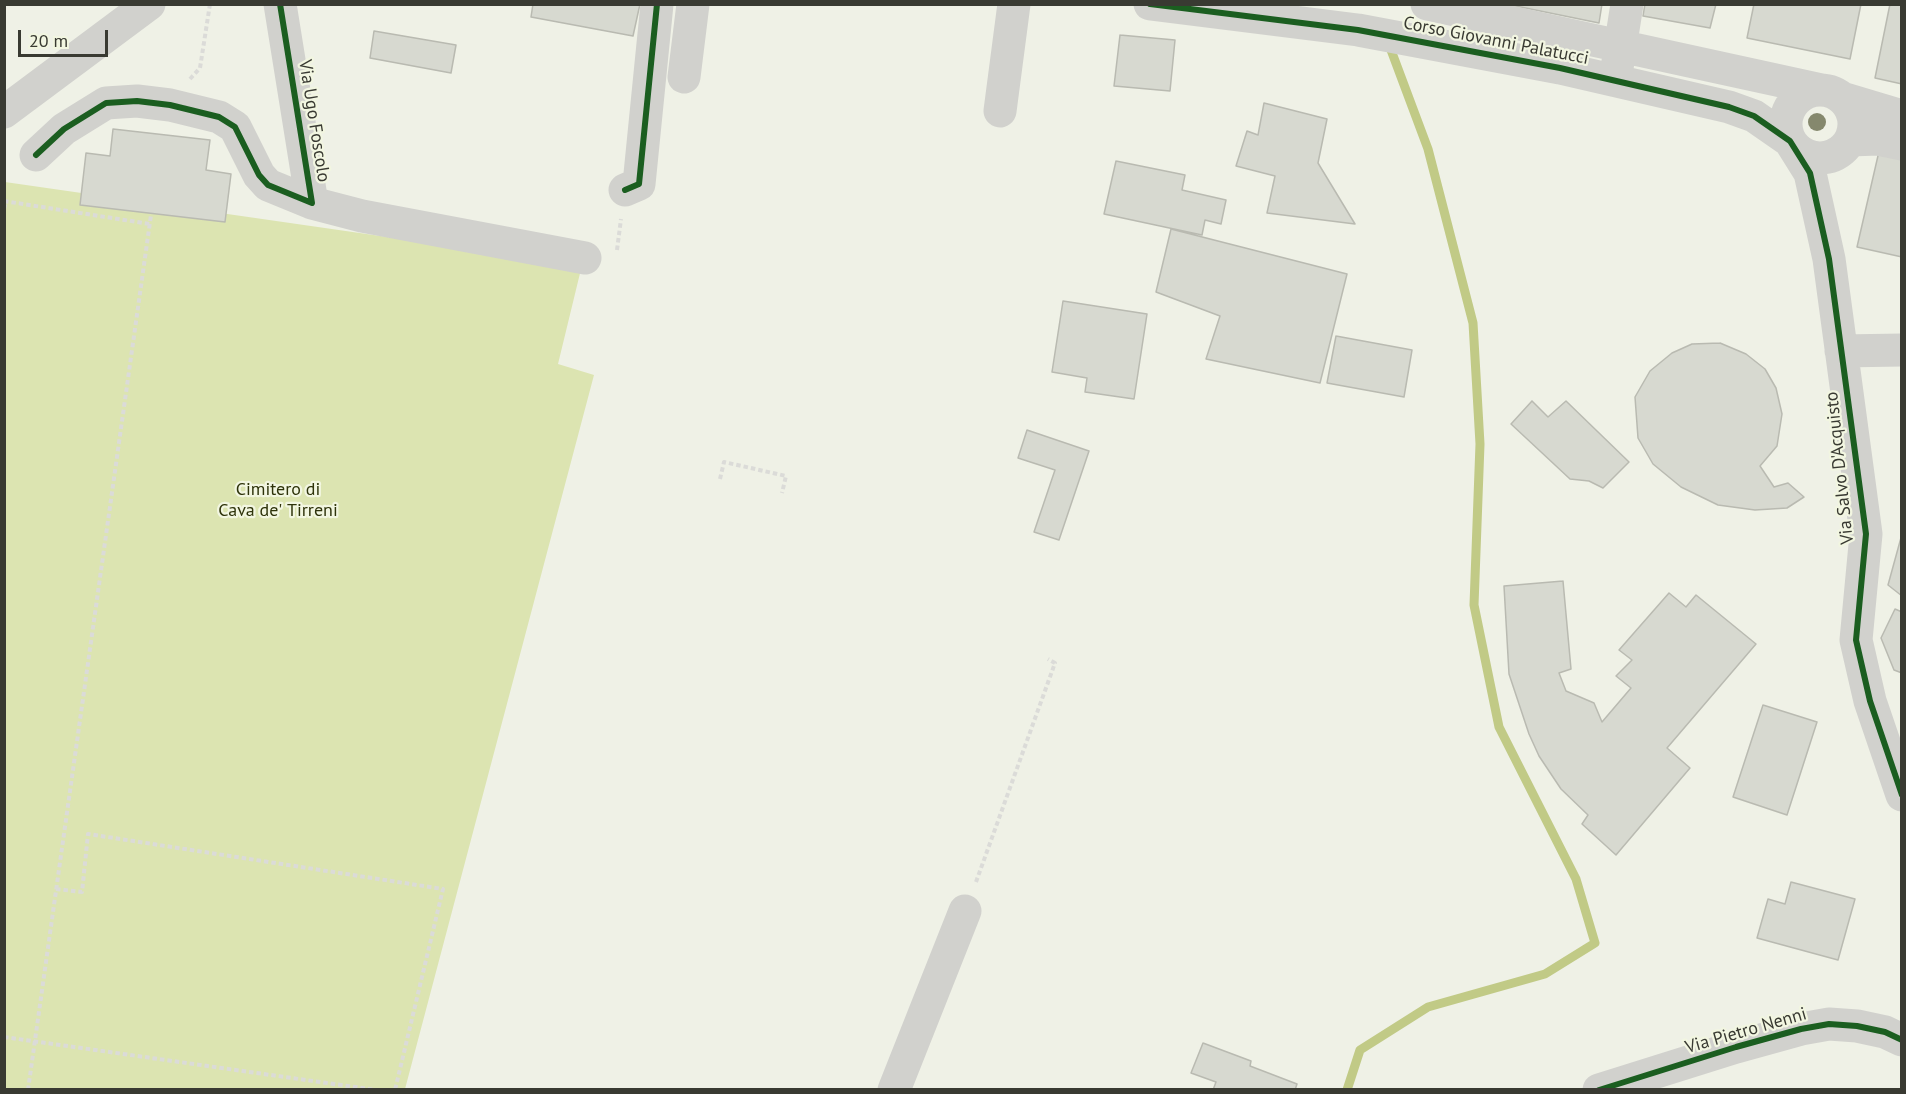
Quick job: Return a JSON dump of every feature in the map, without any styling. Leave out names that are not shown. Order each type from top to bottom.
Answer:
[{"type":"street","points":[[4,112],[149,4]]},
{"type":"street","name":"Via Ugo Foscolo","points":[[280,4],[312,203]]},
{"type":"street","points":[[625,190],[639,184],[657,4]]},
{"type":"street","points":[[684,77],[693,4]]},
{"type":"street","points":[[1000,111],[1014,4]]},
{"type":"street","name":"Corso Giovanni Palatucci","points":[[1150,4],[1295,14],[1358,30],[1615,80],[1729,107],[1754,116],[1809,157],[1828,158],[1847,145],[1878,139],[1902,144]]},
{"type":"street","name":"Corso Giovanni Palatucci","points":[[1427,4],[1832,94],[1902,116]]},
{"type":"street","points":[[1615,80],[1627,4]]},
{"type":"street","points":[[1790,141],[1786,129],[1787,115],[1791,106],[1800,97],[1810,92],[1832,94],[1849,107],[1854,124],[1847,145]]},
{"type":"street","name":"Via Ugo Foscolo","points":[[36,155],[64,129],[106,103],[137,101],[170,105],[219,117],[235,127],[259,175],[268,185],[312,203]]},
{"type":"street","name":"Via Salvo D'Acquisto","points":[[1790,141],[1810,173],[1829,260],[1866,534],[1856,639],[1870,701],[1902,795]]},
{"type":"street","name":"Via Salvo D'Acquisto","points":[[1829,260],[1837,179],[1847,145]]},
{"type":"street","points":[[312,203],[362,216],[585,258]]},
{"type":"street","points":[[1841,351],[1902,350]]},
{"type":"street","points":[[894,1089],[965,911]]},
{"type":"street","name":"Via Pietro Nenni","points":[[1599,1089],[1736,1047],[1801,1029],[1829,1024],[1857,1026],[1885,1032],[1902,1040]]},
{"type":"path","points":[[200,68],[210,4]]},
{"type":"path","points":[[585,258],[615,262],[625,190]]},
{"type":"path","points":[[4,209],[5,201],[150,224]]},
{"type":"path","points":[[28,1089],[151,215]]},
{"type":"path","points":[[720,479],[724,462],[786,476],[782,493]]},
{"type":"path","points":[[965,911],[1055,663],[1048,658]]},
{"type":"path","points":[[56,889],[82,892],[88,834],[443,888],[395,1089]]},
{"type":"path","points":[[4,1037],[376,1089]]},
{"type":"green space","name":"Cimitero di Cava de' Tirreni","points":[[5,182],[582,265],[558,364],[594,375],[405,1089],[5,1090]]},
{"type":"building","points":[[533,4],[640,4],[633,36],[531,17]]},
{"type":"building","points":[[1506,4],[1602,4],[1599,23]]},
{"type":"building","points":[[1645,4],[1716,4],[1710,28],[1643,16]]},
{"type":"building","points":[[1754,4],[1861,4],[1850,59],[1747,38]]},
{"type":"building","points":[[1890,4],[1902,4],[1902,84],[1875,78]]},
{"type":"building","points":[[374,31],[456,45],[451,73],[370,58]]},
{"type":"building","points":[[1120,35],[1175,40],[1170,91],[1114,86]]},
{"type":"building","points":[[1264,103],[1327,119],[1318,163],[1355,224],[1267,213],[1275,176],[1236,166],[1247,131],[1258,135]]},
{"type":"building","points":[[113,129],[210,140],[206,170],[231,174],[225,222],[80,205],[86,153],[110,156]]},
{"type":"building","points":[[1880,147],[1902,152],[1902,257],[1857,247]]},
{"type":"building","points":[[1116,161],[1185,175],[1182,190],[1226,200],[1221,224],[1205,220],[1202,235],[1104,214]]},
{"type":"building","points":[[1171,229],[1347,274],[1320,383],[1206,359],[1220,316],[1156,292]]},
{"type":"building","points":[[1063,301],[1147,314],[1134,399],[1085,392],[1087,378],[1052,372]]},
{"type":"building","points":[[1336,336],[1412,350],[1404,397],[1327,383]]},
{"type":"building","points":[[1720,343],[1746,354],[1765,369],[1776,388],[1782,414],[1777,446],[1760,466],[1774,487],[1788,483],[1804,497],[1787,508],[1755,510],[1718,505],[1681,487],[1653,464],[1638,438],[1635,397],[1650,371],[1672,353],[1692,344]]},
{"type":"building","points":[[1532,401],[1548,417],[1566,401],[1629,462],[1603,488],[1589,481],[1570,479],[1511,424]]},
{"type":"building","points":[[1027,430],[1089,451],[1059,540],[1034,532],[1055,470],[1018,458]]},
{"type":"building","points":[[1902,534],[1902,596],[1888,585]]},
{"type":"building","points":[[1563,581],[1571,669],[1559,673],[1566,691],[1594,703],[1602,722],[1631,688],[1616,676],[1632,660],[1619,650],[1669,593],[1686,607],[1696,595],[1756,644],[1667,748],[1690,768],[1616,855],[1582,824],[1588,815],[1561,789],[1539,756],[1529,734],[1509,674],[1504,586]]},
{"type":"building","points":[[1895,609],[1902,612],[1902,673],[1894,670],[1881,638]]},
{"type":"building","points":[[1763,705],[1817,722],[1787,815],[1733,797]]},
{"type":"building","points":[[1791,882],[1855,899],[1838,960],[1757,938],[1768,899],[1785,904]]},
{"type":"building","points":[[1203,1043],[1251,1061],[1250,1066],[1297,1084],[1295,1090],[1213,1090],[1216,1082],[1191,1073]]},
{"type":"waterway","points":[[1347,1090],[1360,1050],[1428,1007],[1545,974],[1595,943],[1576,879],[1499,727],[1474,605],[1480,444],[1473,323],[1428,149],[1388,42]]},
{"type":"cycle path","points":[[36,155],[64,129],[106,103],[137,101],[170,105],[219,117],[235,127],[259,175],[268,185],[312,203],[280,4]]},
{"type":"cycle path","points":[[625,190],[639,184],[657,4]]},
{"type":"cycle path","points":[[1150,4],[1358,30],[1560,68],[1729,107],[1754,116],[1790,141],[1810,173],[1829,259],[1866,534],[1856,640],[1870,701],[1902,795]]},
{"type":"cycle path","points":[[1599,1090],[1736,1047],[1801,1029],[1829,1024],[1857,1026],[1885,1032],[1902,1040]]}]
